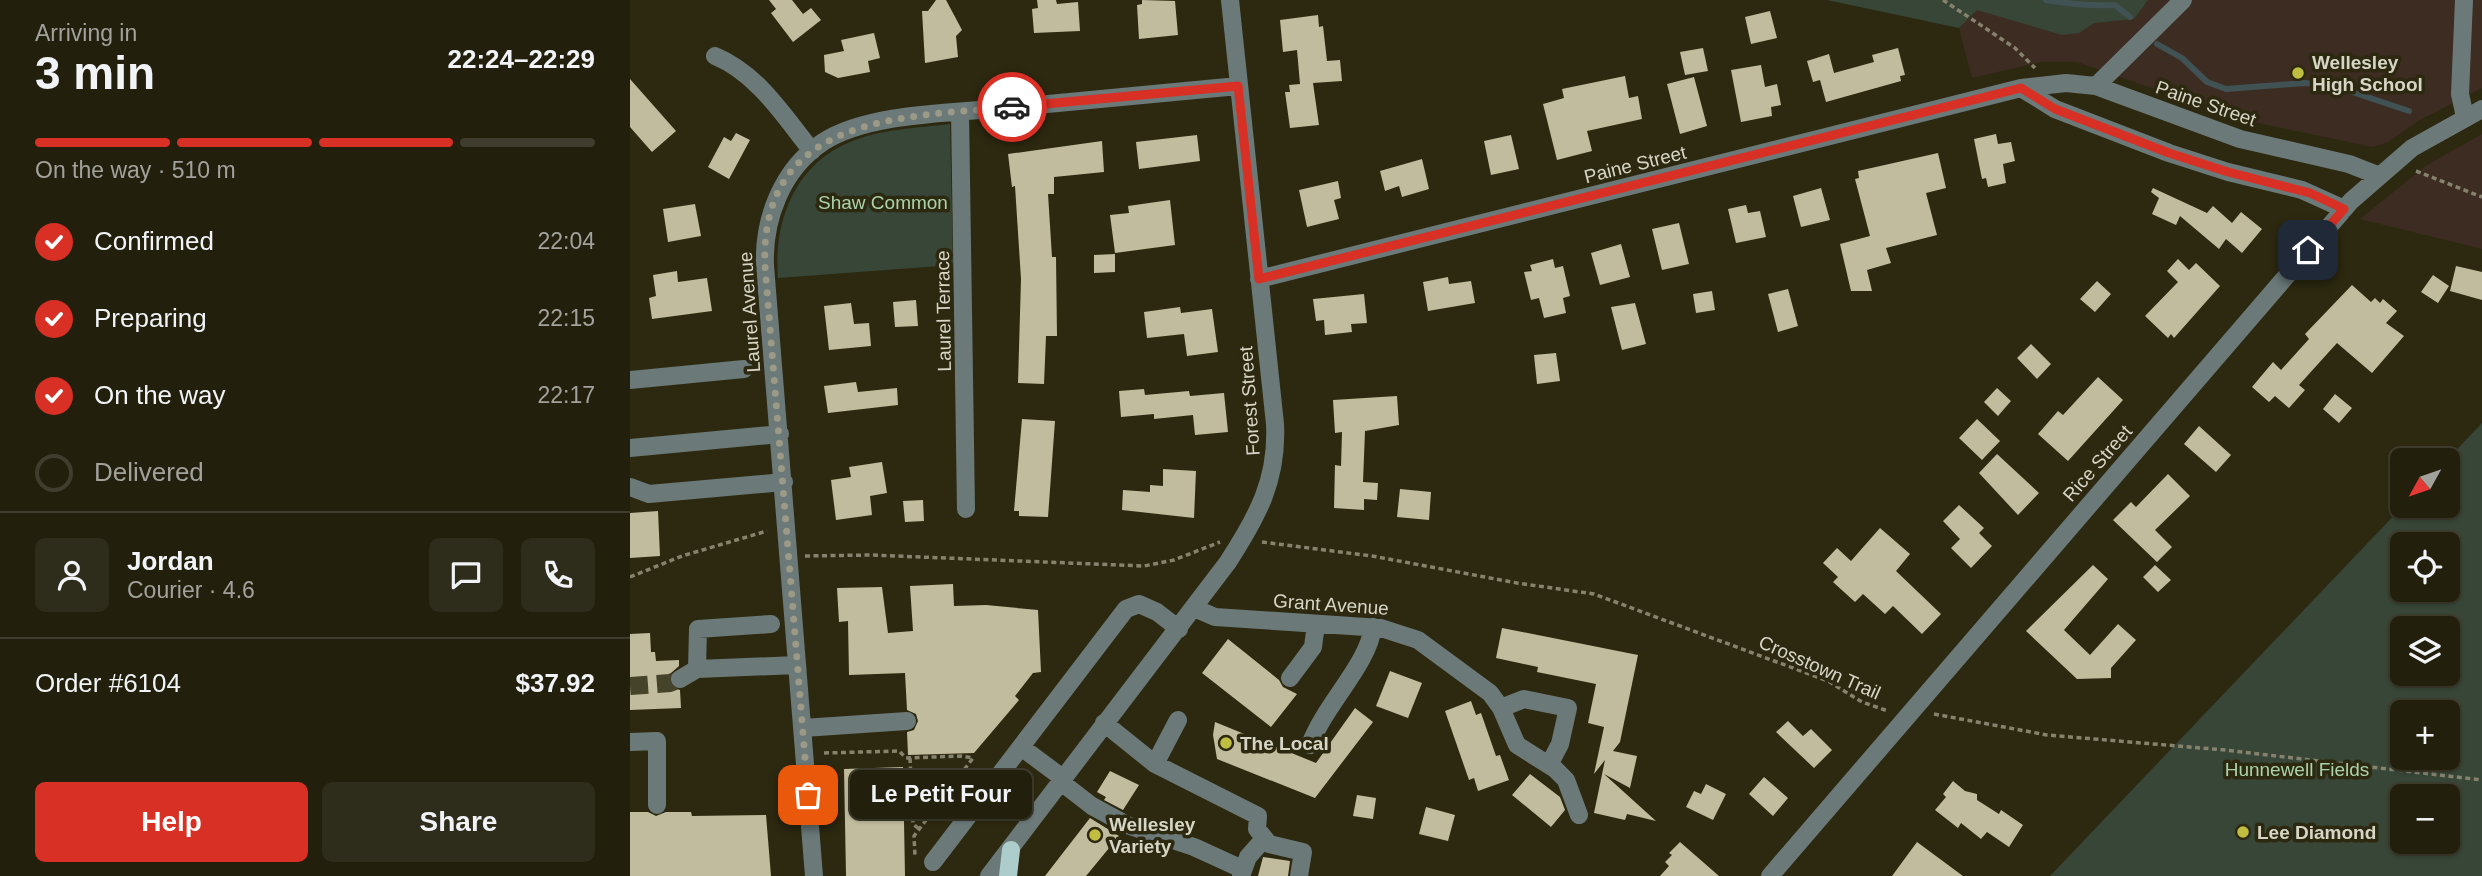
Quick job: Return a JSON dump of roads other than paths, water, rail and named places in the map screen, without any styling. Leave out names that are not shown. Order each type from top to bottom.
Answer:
[{"type":"main road","points":[[1008,876],[1011,850]]},
{"type":"street","name":"Forest Street","points":[[989,876],[1104,723],[1179,629],[1241,542],[1267,495],[1276,454],[1230,0]]},
{"type":"street","points":[[2096,86],[2183,0]]},
{"type":"street","points":[[2463,0],[2460,94],[2465,117]]},
{"type":"street","points":[[715,56],[731,63],[754,80],[811,151]]},
{"type":"street","name":"Paine Street","points":[[1259,279],[2021,88],[2075,83],[2096,86],[2240,139],[2349,164],[2377,175]]},
{"type":"street","name":"Laurel Avenue","points":[[814,876],[765,240],[780,191],[811,151],[834,136],[862,126],[960,112],[1238,86]]},
{"type":"street","points":[[2021,88],[2055,109],[2169,153],[2228,172],[2310,193],[2344,209]]},
{"type":"street","name":"Rice Street","points":[[1770,876],[2344,209],[2377,175],[2421,142],[2482,109]]},
{"type":"street","name":"Laurel Terrace","points":[[960,112],[966,509]]},
{"type":"street","points":[[630,380],[744,369]]},
{"type":"street","points":[[630,448],[780,435]]},
{"type":"street","points":[[630,487],[649,494],[784,482]]},
{"type":"street","points":[[924,862],[1021,747],[1126,609],[1139,604],[1149,607],[1179,629]]},
{"type":"street","name":"Grant Avenue","points":[[1194,608],[1215,617],[1373,627],[1407,634],[1490,693],[1502,708]]},
{"type":"street","points":[[697,669],[698,629],[771,624]]},
{"type":"street","points":[[1290,678],[1313,647],[1316,624]]},
{"type":"street","points":[[1310,746],[1321,718],[1365,653],[1373,627]]},
{"type":"street","points":[[680,680],[697,669],[797,665]]},
{"type":"street","points":[[1549,765],[1560,744],[1569,708],[1524,699],[1502,708],[1517,745],[1549,765],[1570,786],[1579,815]]},
{"type":"street","points":[[1155,764],[1178,720]]},
{"type":"street","points":[[803,728],[907,721]]},
{"type":"street","points":[[1104,723],[1155,764],[1258,816],[1257,829],[1263,840],[1275,847],[1303,852],[1299,876]]},
{"type":"street","points":[[630,742],[657,741],[657,805]]},
{"type":"street","points":[[1021,747],[1092,806],[1127,825],[1194,847],[1241,873],[1263,840]]},
{"type":"waterway","points":[[2046,0],[2115,5],[2130,17]]},
{"type":"waterway","points":[[2157,44],[2182,58],[2207,82],[2226,89],[2304,83],[2331,85],[2409,111]]},
{"type":"tunnel","points":[[630,686],[670,683],[680,679]]},
{"type":"place","name":"Wellesley High School","points":[[2298,73]]},
{"type":"place","name":"The Local","points":[[1226,743]]},
{"type":"place","name":"Le Petit Four","points":[[808,795]]},
{"type":"place","name":"Lee Diamond","points":[[2243,832]]},
{"type":"place","name":"Wellesley Variety","points":[[1095,835]]},
{"type":"park label","name":"Shaw Common","points":[[883,202]]},
{"type":"park label","name":"Hunnewell Fields","points":[[2297,769]]}]
